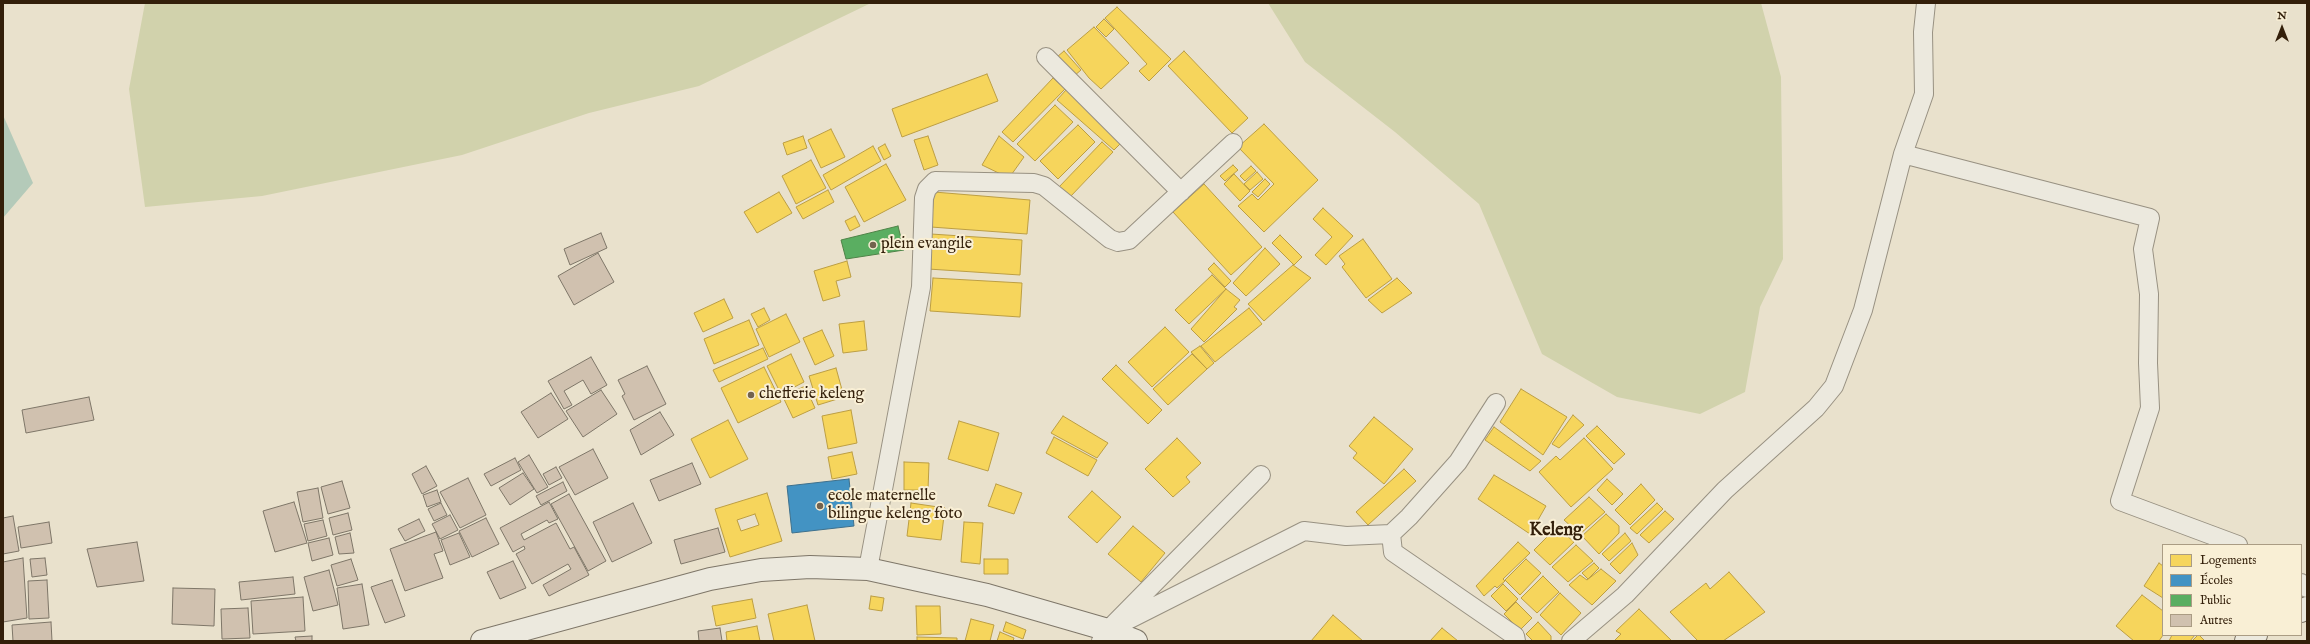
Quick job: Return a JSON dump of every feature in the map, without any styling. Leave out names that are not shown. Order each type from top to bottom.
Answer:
[{"type":"main road","points":[[482,641],[710,579],[761,570],[810,567],[868,569],[987,595],[1105,636],[1136,641]]},
{"type":"street","points":[[1571,641],[1625,595],[1725,490],[1816,408],[1834,386],[1863,310],[1903,154],[1924,94],[1923,32],[1926,3]]},
{"type":"street","points":[[1046,57],[1181,192]]},
{"type":"street","points":[[868,569],[921,287],[924,198],[927,189],[935,181],[1034,184],[1044,186],[1110,239],[1118,242],[1129,240],[1233,144]]},
{"type":"street","points":[[1903,154],[2150,218],[2143,249],[2149,294],[2148,363],[2150,408],[2120,501],[2235,544]]},
{"type":"street","points":[[1105,636],[1304,531],[1346,536],[1391,534],[1409,517],[1458,462],[1496,403]]},
{"type":"street","points":[[1105,636],[1261,476]]},
{"type":"street","points":[[1391,534],[1393,552],[1515,636],[1516,641]]},
{"type":"shaded area","points":[[145,3],[871,3],[699,86],[589,113],[462,155],[262,196],[145,207],[129,89]]},
{"type":"shaded area","points":[[1268,3],[1761,3],[1781,77],[1783,259],[1760,307],[1745,392],[1700,414],[1617,397],[1542,354],[1479,204],[1395,132],[1305,62]]},
{"type":"shaded area","points":[[3,115],[33,183],[3,218]]},
{"type":"building: Logements","points":[[1117,7],[1171,59],[1149,81],[1139,71],[1147,64],[1105,18]]},
{"type":"building: Logements","points":[[1104,19],[1114,29],[1106,37],[1096,27]]},
{"type":"building: Logements","points":[[1094,27],[1129,63],[1101,89],[1089,78],[1067,50]]},
{"type":"building: Logements","points":[[1064,51],[1081,70],[1074,76],[1057,57]]},
{"type":"building: Logements","points":[[1184,51],[1248,118],[1232,133],[1168,66]]},
{"type":"building: Logements","points":[[987,74],[998,101],[902,137],[892,109]]},
{"type":"building: Logements","points":[[1053,78],[1065,89],[1013,142],[1002,132]]},
{"type":"building: Logements","points":[[1066,90],[1123,141],[1114,150],[1057,100]]},
{"type":"building: Logements","points":[[1055,105],[1073,122],[1035,161],[1017,144]]},
{"type":"building: Logements","points":[[1264,124],[1318,180],[1264,232],[1238,206],[1252,194],[1258,200],[1274,184],[1238,147]]},
{"type":"building: Logements","points":[[1078,125],[1095,142],[1058,179],[1040,161]]},
{"type":"building: Logements","points":[[831,129],[845,157],[821,168],[808,140]]},
{"type":"building: Logements","points":[[803,136],[807,148],[787,155],[783,143]]},
{"type":"building: Logements","points":[[928,136],[938,165],[924,170],[914,140]]},
{"type":"building: Logements","points":[[999,136],[1024,157],[1009,178],[982,165]]},
{"type":"building: Logements","points":[[1102,142],[1113,152],[1070,197],[1059,187]]},
{"type":"building: Logements","points":[[885,144],[891,156],[884,160],[878,148]]},
{"type":"building: Logements","points":[[873,146],[881,161],[831,190],[823,175]]},
{"type":"building: Logements","points":[[811,160],[826,188],[796,204],[782,176]]},
{"type":"building: Logements","points":[[886,164],[906,200],[864,222],[845,187]]},
{"type":"building: Logements","points":[[1233,165],[1238,170],[1225,181],[1220,176]]},
{"type":"building: Logements","points":[[1251,166],[1256,171],[1245,181],[1240,176]]},
{"type":"building: Logements","points":[[1257,172],[1263,179],[1250,190],[1244,184]]},
{"type":"building: Logements","points":[[1234,174],[1250,191],[1240,201],[1224,184]]},
{"type":"building: Logements","points":[[1265,179],[1270,184],[1258,197],[1252,192]]},
{"type":"building: Logements","points":[[1204,184],[1262,247],[1231,275],[1173,212]]},
{"type":"building: Logements","points":[[828,190],[834,202],[803,219],[796,207]]},
{"type":"building: Logements","points":[[779,192],[792,213],[757,233],[744,212]]},
{"type":"building: Logements","points":[[934,192],[1030,200],[1027,234],[931,227]]},
{"type":"building: Logements","points":[[1323,208],[1353,236],[1326,265],[1315,255],[1332,237],[1313,219]]},
{"type":"building: Logements","points":[[855,216],[860,226],[850,231],[845,221]]},
{"type":"building: Logements","points":[[931,234],[1022,240],[1020,275],[928,269]]},
{"type":"building: Logements","points":[[1280,235],[1302,257],[1294,265],[1272,243]]},
{"type":"building: Logements","points":[[1363,239],[1392,279],[1366,298],[1342,267],[1345,264],[1339,256]]},
{"type":"building: Logements","points":[[1265,248],[1280,264],[1246,296],[1233,283]]},
{"type":"building: Logements","points":[[847,261],[851,277],[836,281],[840,296],[823,301],[814,271]]},
{"type":"building: Logements","points":[[1214,263],[1231,281],[1225,287],[1208,269]]},
{"type":"building: Logements","points":[[1293,265],[1311,278],[1264,321],[1248,304]]},
{"type":"building: Logements","points":[[1212,275],[1226,289],[1189,324],[1175,310]]},
{"type":"building: Logements","points":[[933,278],[1022,283],[1020,317],[930,311]]},
{"type":"building: Logements","points":[[1397,278],[1412,293],[1382,313],[1368,300]]},
{"type":"building: Logements","points":[[1226,289],[1240,300],[1234,307],[1237,309],[1204,342],[1191,329]]},
{"type":"building: Logements","points":[[724,299],[733,318],[703,332],[694,313]]},
{"type":"building: Logements","points":[[764,308],[770,320],[758,327],[751,314]]},
{"type":"building: Logements","points":[[1249,308],[1262,324],[1215,362],[1201,346]]},
{"type":"building: Logements","points":[[786,314],[800,342],[769,357],[756,329]]},
{"type":"building: Logements","points":[[749,320],[759,345],[714,364],[704,339]]},
{"type":"building: Logements","points":[[864,321],[867,350],[843,353],[839,324]]},
{"type":"building: Logements","points":[[1165,327],[1189,352],[1152,387],[1128,362]]},
{"type":"building: Logements","points":[[822,330],[834,356],[815,365],[803,338]]},
{"type":"building: Logements","points":[[1200,346],[1214,363],[1207,369],[1191,352]]},
{"type":"building: Logements","points":[[763,348],[768,359],[719,382],[713,370]]},
{"type":"building: Logements","points":[[791,354],[804,382],[781,394],[767,366]]},
{"type":"building: Logements","points":[[1192,354],[1207,369],[1168,405],[1153,389]]},
{"type":"building: Logements","points":[[1116,365],[1162,410],[1148,424],[1102,379]]},
{"type":"building: Logements","name":"chefferie keleng","points":[[764,367],[781,402],[738,423],[721,388]]},
{"type":"building: Logements","points":[[836,368],[844,397],[818,405],[809,376]]},
{"type":"building: Logements","points":[[805,386],[815,408],[793,418],[783,397]]},
{"type":"building: Logements","points":[[1521,389],[1567,417],[1543,455],[1500,422]]},
{"type":"building: Logements","points":[[851,410],[857,443],[828,449],[822,416]]},
{"type":"building: Logements","points":[[1573,415],[1584,425],[1559,448],[1552,444]]},
{"type":"building: Logements","points":[[1063,416],[1108,443],[1097,458],[1051,433]]},
{"type":"building: Logements","points":[[1374,417],[1413,449],[1384,484],[1353,458],[1357,453],[1349,446]]},
{"type":"building: Logements","points":[[728,420],[748,459],[710,478],[691,439]]},
{"type":"building: Logements","points":[[959,421],[999,433],[988,471],[948,459]]},
{"type":"building: Logements","points":[[1597,426],[1625,454],[1614,464],[1586,436]]},
{"type":"building: Logements","points":[[1494,427],[1541,461],[1530,471],[1485,440]]},
{"type":"building: Logements","points":[[1054,437],[1097,460],[1088,476],[1046,453]]},
{"type":"building: Logements","points":[[1177,438],[1201,463],[1186,477],[1190,482],[1173,497],[1145,469]]},
{"type":"building: Logements","points":[[1584,438],[1613,469],[1571,507],[1539,472],[1556,456],[1560,460]]},
{"type":"building: Logements","points":[[852,452],[857,474],[832,479],[828,457]]},
{"type":"building: Logements","points":[[904,462],[929,463],[928,490],[904,490]]},
{"type":"building: Logements","points":[[1404,469],[1416,481],[1368,525],[1356,512]]},
{"type":"building: Logements","points":[[1494,475],[1546,506],[1530,534],[1478,499]]},
{"type":"building: Logements","points":[[1607,479],[1623,494],[1612,505],[1597,490]]},
{"type":"building: Logements","points":[[996,484],[1022,493],[1014,514],[988,506]]},
{"type":"building: Logements","points":[[1641,484],[1655,500],[1630,525],[1615,510]]},
{"type":"building: Logements","points":[[1092,491],[1121,517],[1097,543],[1068,517]]},
{"type":"building: Logements","points":[[767,493],[782,541],[730,557],[715,509]],"holes":[[[755,514],[759,525],[741,531],[737,520]]]},
{"type":"building: Logements","points":[[1589,497],[1605,512],[1580,534],[1564,520]]},
{"type":"building: Logements","points":[[911,503],[945,508],[941,540],[907,536]]},
{"type":"building: Logements","points":[[1657,503],[1663,509],[1637,534],[1630,528]]},
{"type":"building: Logements","points":[[1665,511],[1674,519],[1649,543],[1640,535]]},
{"type":"building: Logements","points":[[1606,514],[1619,526],[1619,533],[1599,554],[1582,536]]},
{"type":"building: Logements","points":[[964,522],[983,523],[980,564],[961,562]]},
{"type":"building: Logements","points":[[1133,526],[1165,553],[1141,582],[1108,554]]},
{"type":"building: Logements","points":[[1557,527],[1574,542],[1550,565],[1534,550]]},
{"type":"building: Logements","points":[[1625,533],[1631,541],[1609,561],[1602,554]]},
{"type":"building: Logements","points":[[1518,542],[1530,553],[1503,579],[1505,581],[1497,588],[1495,586],[1484,596],[1476,586]]},
{"type":"building: Logements","points":[[1632,543],[1638,555],[1620,574],[1610,564]]},
{"type":"building: Logements","points":[[1576,545],[1593,561],[1568,582],[1552,567]]},
{"type":"building: Logements","points":[[984,559],[1008,559],[1008,574],[984,574]]},
{"type":"building: Logements","points":[[1526,559],[1541,573],[1520,595],[1505,580]]},
{"type":"building: Logements","points":[[1594,563],[1599,568],[1588,579],[1582,573]]},
{"type":"building: Logements","points":[[2159,563],[2162,565],[2162,597],[2144,586]]},
{"type":"building: Logements","points":[[1601,569],[1616,581],[1592,605],[1569,585],[1580,575],[1587,580]]},
{"type":"building: Logements","points":[[1729,572],[1765,612],[1723,641],[1698,641],[1670,612],[1706,583],[1710,589]]},
{"type":"building: Logements","points":[[1543,576],[1559,592],[1537,613],[1521,598]]},
{"type":"building: Logements","points":[[1503,584],[1518,599],[1506,611],[1491,596]]},
{"type":"building: Logements","points":[[1560,593],[1581,613],[1561,635],[1540,615]]},
{"type":"building: Logements","points":[[2142,595],[2162,610],[2162,636],[2159,641],[2134,641],[2116,626]]},
{"type":"building: Logements","points":[[871,596],[884,598],[882,611],[869,609]]},
{"type":"building: Logements","points":[[752,599],[756,618],[716,626],[712,606]]},
{"type":"building: Logements","points":[[1516,602],[1532,618],[1520,630],[1504,614]]},
{"type":"building: Logements","points":[[807,605],[815,641],[774,641],[768,614]]},
{"type":"building: Logements","points":[[916,606],[940,606],[941,634],[917,635]]},
{"type":"building: Logements","points":[[1639,609],[1672,641],[1614,641],[1621,634],[1616,631]]},
{"type":"building: Logements","points":[[1333,615],[1363,641],[1311,641]]},
{"type":"building: Logements","points":[[971,619],[994,625],[990,641],[965,641]]},
{"type":"building: Logements","points":[[1006,622],[1026,630],[1023,639],[1003,631]]},
{"type":"building: Logements","points":[[1538,622],[1551,636],[1551,641],[1533,641],[1526,634]]},
{"type":"building: Logements","points":[[757,626],[760,641],[727,641],[726,632]]},
{"type":"building: Logements","points":[[1442,628],[1458,641],[1430,641]]},
{"type":"building: Logements","points":[[1000,632],[1014,638],[1013,641],[997,641]]},
{"type":"building: Logements","points":[[2172,636],[2194,636],[2190,641],[2169,641]]},
{"type":"building: Logements","points":[[2197,636],[2200,636],[2205,641],[2192,641]]},
{"type":"building: Logements","points":[[917,637],[957,638],[957,641],[917,641]]},
{"type":"building: Écoles","name":"ecole maternelle bilingue keleng foto","points":[[849,479],[854,526],[792,533],[787,486]]},
{"type":"building: Public","name":"plein evangile","points":[[898,226],[904,250],[846,259],[841,240]]},
{"type":"building: Autres","points":[[601,233],[607,248],[570,265],[564,249]]},
{"type":"building: Autres","points":[[598,253],[614,282],[574,305],[558,276]]},
{"type":"building: Autres","points":[[591,357],[607,385],[591,394],[583,380],[564,391],[572,405],[564,409],[548,381]]},
{"type":"building: Autres","points":[[647,366],[666,404],[634,420],[622,396],[625,394],[618,380]]},
{"type":"building: Autres","points":[[601,390],[617,414],[583,437],[566,411]]},
{"type":"building: Autres","points":[[551,393],[568,419],[538,438],[521,412]]},
{"type":"building: Autres","points":[[89,397],[94,420],[26,433],[22,410]]},
{"type":"building: Autres","points":[[660,412],[674,435],[641,455],[630,430]]},
{"type":"building: Autres","points":[[593,449],[608,478],[575,495],[559,467]]},
{"type":"building: Autres","points":[[529,455],[548,487],[537,493],[518,462]]},
{"type":"building: Autres","points":[[515,458],[521,470],[491,486],[484,474]]},
{"type":"building: Autres","points":[[692,463],[701,484],[659,501],[650,480]]},
{"type":"building: Autres","points":[[426,466],[437,486],[422,494],[412,474]]},
{"type":"building: Autres","points":[[556,467],[562,478],[549,485],[543,474]]},
{"type":"building: Autres","points":[[523,473],[534,489],[510,505],[499,488]]},
{"type":"building: Autres","points":[[468,478],[486,515],[460,528],[440,492]]},
{"type":"building: Autres","points":[[342,481],[350,508],[328,514],[321,487]]},
{"type":"building: Autres","points":[[563,482],[567,491],[541,505],[536,496]]},
{"type":"building: Autres","points":[[318,488],[323,518],[303,522],[297,492]]},
{"type":"building: Autres","points":[[437,490],[441,502],[427,507],[423,495]]},
{"type":"building: Autres","points":[[569,494],[606,561],[588,571],[551,504]]},
{"type":"building: Autres","points":[[294,502],[307,543],[275,552],[263,511]]},
{"type":"building: Autres","points":[[549,502],[558,519],[549,523],[547,520],[521,534],[524,540],[556,523],[570,549],[574,547],[589,575],[549,596],[543,585],[571,569],[568,564],[532,584],[516,554],[525,549],[524,546],[513,552],[500,528]]},
{"type":"building: Autres","points":[[441,503],[447,515],[434,521],[428,509]]},
{"type":"building: Autres","points":[[633,503],[652,543],[612,562],[593,522]]},
{"type":"building: Autres","points":[[348,513],[352,530],[333,535],[329,518]]},
{"type":"building: Autres","points":[[450,515],[458,530],[440,539],[432,524]]},
{"type":"building: Autres","points":[[13,516],[19,551],[3,554],[3,518]]},
{"type":"building: Autres","points":[[486,518],[499,544],[472,557],[459,531]]},
{"type":"building: Autres","points":[[419,519],[425,531],[405,541],[398,529]]},
{"type":"building: Autres","points":[[323,520],[327,536],[308,541],[304,524]]},
{"type":"building: Autres","points":[[49,522],[52,543],[21,548],[18,527]]},
{"type":"building: Autres","points":[[718,528],[725,552],[681,564],[674,540]]},
{"type":"building: Autres","points":[[436,532],[443,551],[434,554],[443,578],[405,591],[390,549]]},
{"type":"building: Autres","points":[[350,533],[354,553],[339,554],[335,537]]},
{"type":"building: Autres","points":[[459,533],[470,557],[450,565],[441,540]]},
{"type":"building: Autres","points":[[329,538],[333,555],[312,561],[308,543]]},
{"type":"building: Autres","points":[[137,542],[144,581],[97,587],[87,549]]},
{"type":"building: Autres","points":[[23,558],[27,618],[3,622],[3,562]]},
{"type":"building: Autres","points":[[45,558],[47,575],[32,577],[30,559]]},
{"type":"building: Autres","points":[[351,559],[358,580],[337,586],[331,565]]},
{"type":"building: Autres","points":[[513,561],[526,588],[500,599],[487,572]]},
{"type":"building: Autres","points":[[329,570],[338,605],[313,611],[304,577]]},
{"type":"building: Autres","points":[[293,577],[295,594],[241,600],[239,582]]},
{"type":"building: Autres","points":[[47,580],[49,618],[29,619],[28,581]]},
{"type":"building: Autres","points":[[392,580],[405,616],[385,623],[371,587]]},
{"type":"building: Autres","points":[[362,584],[369,625],[343,629],[337,588]]},
{"type":"building: Autres","points":[[173,588],[215,589],[214,626],[172,624]]},
{"type":"building: Autres","points":[[303,597],[305,631],[253,634],[251,601]]},
{"type":"building: Autres","points":[[248,608],[250,638],[222,639],[221,609]]},
{"type":"building: Autres","points":[[51,622],[52,641],[13,641],[12,625]]},
{"type":"building: Autres","points":[[720,628],[722,641],[699,641],[698,631]]},
{"type":"building: Autres","points":[[312,636],[312,641],[296,641],[295,637]]},
{"type":"place","name":"plein evangile","points":[[873,245]]},
{"type":"place","name":"chefferie keleng","points":[[751,395]]},
{"type":"place","name":"ecole maternelle bilingue keleng foto","points":[[820,506]]},
{"type":"district","name":"Keleng","points":[[1556,531]]}]
